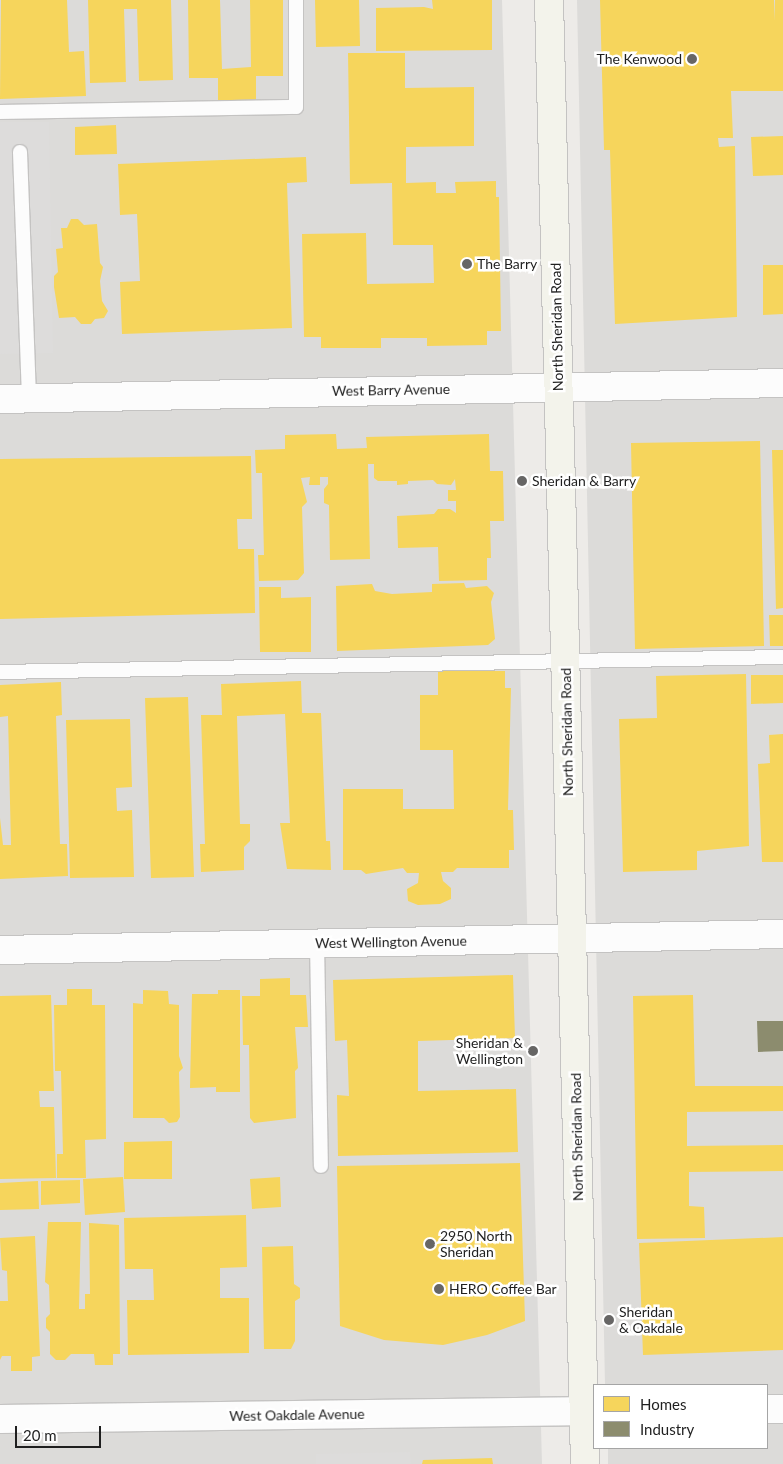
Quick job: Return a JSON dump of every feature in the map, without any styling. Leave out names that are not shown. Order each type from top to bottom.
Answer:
[{"type":"main road","name":"North Sheridan Road","points":[[549,0],[572,938],[589,1411],[585,1464]]},
{"type":"street","name":"West Barry Avenue","points":[[0,399],[783,383]]},
{"type":"street","name":"West Wellington Avenue","points":[[0,950],[783,934]]},
{"type":"street","points":[[768,1409],[783,1408]]},
{"type":"street","name":"West Oakdale Avenue","points":[[0,1419],[589,1411]]},
{"type":"lane","points":[[0,112],[296,107],[296,0]]},
{"type":"lane","points":[[20,152],[29,398]]},
{"type":"lane","points":[[0,672],[783,657]]},
{"type":"lane","points":[[317,943],[321,1166]]},
{"type":"shaded area","points":[[0,0],[502,0],[542,1464],[0,1464]]},
{"type":"shaded area","points":[[577,0],[783,0],[783,1464],[608,1464],[608,1449],[768,1449],[768,1384],[605,1384]]},
{"type":"shaded area","points":[[0,122],[49,122],[53,353],[0,354]]},
{"type":"shaded area","points":[[410,1452],[411,1464],[316,1464],[316,1454]]},
{"type":"building: Homes","points":[[1,0],[67,0],[69,52],[84,51],[86,96],[0,99]]},
{"type":"building: Homes","points":[[88,0],[171,0],[173,80],[139,81],[137,9],[124,9],[126,82],[90,83]]},
{"type":"building: Homes","points":[[188,0],[220,0],[222,69],[251,67],[250,0],[283,0],[283,76],[256,76],[256,103],[218,104],[218,78],[189,78]]},
{"type":"building: Homes","points":[[315,0],[359,0],[360,46],[316,47]]},
{"type":"building: Homes","points":[[432,0],[492,0],[492,50],[376,51],[376,8],[424,7],[433,9]]},
{"type":"building: Homes","points":[[600,0],[774,0],[774,21],[775,0],[783,0],[783,91],[731,91],[733,138],[718,138],[719,147],[735,146],[737,317],[615,324],[610,150],[604,150]]},
{"type":"building: Homes","name":"The Barry","points":[[348,53],[405,53],[405,88],[474,87],[474,146],[406,147],[406,183],[436,182],[436,193],[456,193],[455,182],[496,181],[496,197],[499,197],[501,331],[487,331],[487,345],[427,346],[427,338],[381,338],[381,348],[321,348],[321,337],[304,337],[302,234],[366,233],[367,284],[434,283],[433,245],[393,245],[392,183],[350,184]]},
{"type":"building: Homes","points":[[116,125],[117,154],[75,155],[75,127]]},
{"type":"building: Homes","points":[[783,136],[783,175],[753,176],[751,137]]},
{"type":"building: Homes","points":[[306,157],[307,182],[287,183],[292,328],[122,334],[120,282],[140,281],[137,214],[120,215],[118,164]]},
{"type":"building: Homes","points":[[71,219],[78,219],[84,225],[97,224],[100,263],[103,267],[100,281],[102,301],[108,311],[104,318],[95,319],[91,324],[81,324],[75,317],[59,318],[54,287],[54,276],[58,272],[56,249],[63,248],[61,228],[67,228]]},
{"type":"building: Homes","points":[[763,265],[783,265],[783,314],[763,315]]},
{"type":"building: Homes","points":[[336,434],[337,449],[367,448],[366,437],[489,434],[490,471],[503,471],[504,521],[490,521],[491,558],[487,558],[487,580],[439,581],[438,547],[398,548],[397,516],[434,514],[438,509],[450,509],[456,513],[456,501],[448,501],[448,490],[456,490],[455,479],[451,485],[437,484],[433,480],[408,481],[408,484],[397,485],[397,481],[378,481],[374,478],[374,464],[368,464],[370,559],[330,560],[329,505],[324,503],[324,489],[328,484],[328,477],[320,477],[320,485],[309,485],[310,477],[301,478],[307,502],[302,507],[304,573],[298,580],[259,581],[258,555],[264,555],[262,473],[256,473],[255,450],[285,449],[285,435]]},
{"type":"building: Homes","points":[[760,441],[764,646],[635,649],[631,443]]},
{"type":"building: Homes","points":[[772,450],[783,450],[783,608],[776,609]]},
{"type":"building: Homes","points":[[251,456],[252,519],[237,519],[238,549],[254,549],[255,613],[0,619],[0,459]]},
{"type":"building: Homes","points":[[464,583],[466,588],[487,586],[494,593],[491,602],[495,639],[488,645],[337,651],[336,586],[372,584],[375,591],[392,594],[432,592],[432,584]]},
{"type":"building: Homes","points":[[259,587],[281,587],[281,598],[311,597],[311,652],[260,652]]},
{"type":"building: Homes","points":[[769,615],[783,615],[783,646],[770,646]]},
{"type":"building: Homes","points":[[438,671],[505,671],[505,688],[511,688],[508,810],[513,810],[514,850],[509,850],[509,868],[457,868],[453,872],[441,872],[443,881],[451,888],[451,899],[440,904],[418,905],[408,901],[407,889],[418,883],[419,873],[407,873],[403,868],[366,874],[361,870],[343,870],[343,789],[403,789],[403,809],[454,809],[453,750],[420,750],[420,695],[438,695]]},
{"type":"building: Homes","points":[[746,674],[749,846],[697,851],[697,870],[623,872],[619,719],[657,718],[656,676]]},
{"type":"building: Homes","points":[[751,675],[783,675],[783,703],[751,704]]},
{"type":"building: Homes","points":[[301,681],[302,713],[321,713],[326,841],[330,841],[331,870],[287,869],[280,823],[290,823],[285,714],[237,716],[240,824],[250,824],[250,841],[244,847],[244,870],[201,872],[200,844],[205,844],[201,715],[222,715],[221,684]]},
{"type":"building: Homes","points":[[61,682],[62,715],[56,716],[60,844],[67,844],[68,876],[0,879],[0,818],[3,845],[11,845],[8,716],[0,717],[0,685]]},
{"type":"building: Homes","points":[[188,697],[194,877],[151,878],[145,698]]},
{"type":"building: Homes","points":[[130,719],[132,787],[116,788],[117,811],[132,810],[134,877],[70,878],[66,720]]},
{"type":"building: Homes","points":[[783,734],[783,862],[762,862],[758,764],[770,763],[769,735]]},
{"type":"building: Homes","points":[[513,975],[515,1038],[418,1041],[418,1091],[516,1089],[518,1152],[338,1156],[337,1095],[349,1096],[347,1040],[335,1041],[333,980]]},
{"type":"building: Homes","points":[[290,978],[290,995],[306,995],[308,1027],[295,1027],[298,1068],[295,1071],[296,1118],[254,1123],[250,1118],[249,1045],[243,1045],[242,996],[260,996],[260,979]]},
{"type":"building: Homes","points":[[67,989],[92,989],[92,1005],[105,1005],[106,1139],[85,1140],[86,1178],[57,1178],[57,1154],[63,1154],[61,1071],[55,1071],[54,1005],[67,1005]]},
{"type":"building: Homes","points":[[143,990],[168,991],[169,1004],[179,1005],[179,1056],[183,1068],[179,1072],[180,1117],[177,1122],[169,1123],[164,1118],[133,1118],[133,1003],[143,1004]]},
{"type":"building: Homes","points":[[218,990],[240,990],[240,1092],[216,1092],[216,1087],[190,1088],[192,994],[218,994]]},
{"type":"building: Homes","points":[[51,995],[54,1091],[39,1091],[40,1107],[54,1107],[56,1178],[0,1179],[0,996]]},
{"type":"building: Homes","points":[[693,995],[695,1086],[783,1086],[783,1111],[687,1112],[687,1146],[783,1145],[783,1171],[689,1172],[689,1206],[704,1207],[705,1238],[637,1239],[633,996]]},
{"type":"building: Homes","points":[[172,1141],[172,1179],[124,1179],[124,1142]]},
{"type":"building: Homes","name":"2950 North Sheridan","points":[[520,1163],[525,1321],[487,1335],[443,1345],[384,1340],[340,1326],[337,1166]]},
{"type":"building: Homes","points":[[123,1177],[125,1212],[85,1215],[83,1179]]},
{"type":"building: Homes","points":[[280,1177],[281,1207],[252,1209],[250,1179]]},
{"type":"building: Homes","points":[[80,1180],[80,1203],[41,1205],[41,1181]]},
{"type":"building: Homes","points":[[38,1181],[39,1209],[0,1210],[0,1183]]},
{"type":"building: Homes","points":[[246,1215],[247,1267],[220,1268],[220,1298],[249,1298],[249,1353],[128,1355],[127,1300],[154,1300],[153,1269],[125,1269],[124,1218]]},
{"type":"building: Homes","points":[[48,1222],[81,1222],[79,1309],[85,1309],[85,1294],[90,1294],[89,1223],[119,1225],[120,1354],[113,1354],[113,1365],[95,1365],[94,1354],[71,1354],[65,1360],[56,1360],[50,1354],[50,1332],[46,1328],[46,1318],[50,1314],[49,1285],[45,1282]]},
{"type":"building: Homes","points":[[35,1236],[40,1356],[32,1357],[32,1371],[11,1371],[11,1356],[2,1356],[0,1360],[0,1301],[8,1301],[7,1271],[2,1270],[0,1238]]},
{"type":"building: Homes","points":[[783,1237],[783,1350],[643,1355],[639,1243]]},
{"type":"building: Homes","points":[[293,1246],[294,1284],[300,1288],[300,1298],[295,1301],[295,1341],[291,1349],[264,1349],[262,1247]]},
{"type":"building: Homes","points":[[492,1458],[493,1464],[422,1464],[423,1460]]},
{"type":"building: Industry","points":[[757,1021],[783,1021],[783,1051],[758,1052]]},
{"type":"place","name":"The Kenwood","points":[[692,59]]},
{"type":"place","name":"The Barry","points":[[467,264]]},
{"type":"place","name":"Sheridan & Barry","points":[[522,481]]},
{"type":"place","name":"Sheridan & Wellington","points":[[533,1051]]},
{"type":"place","name":"2950 North Sheridan","points":[[430,1244]]},
{"type":"place","name":"HERO Coffee Bar","points":[[439,1289]]},
{"type":"place","name":"Sheridan & Oakdale","points":[[609,1320]]}]
